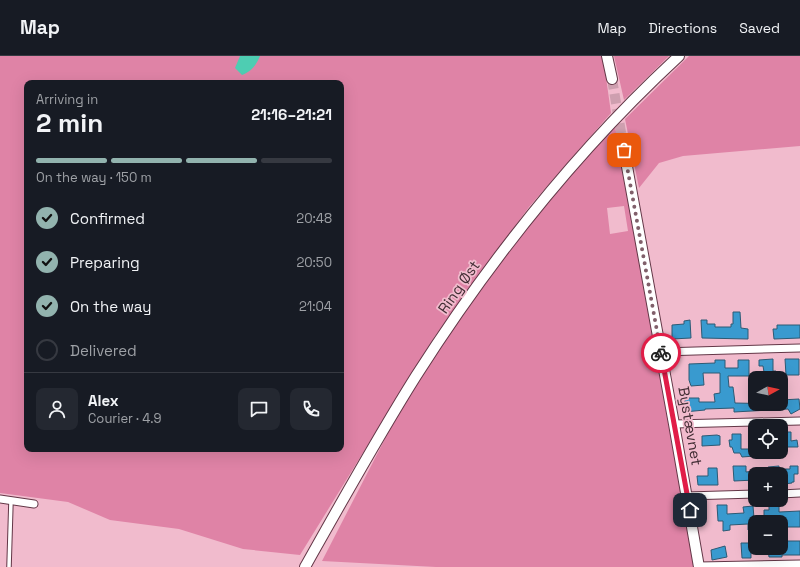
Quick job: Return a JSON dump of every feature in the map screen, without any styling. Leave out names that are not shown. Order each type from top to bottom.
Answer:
[{"type":"main road","points":[[607,56],[612,79]]},
{"type":"main road","name":"Ring Øst","points":[[305,567],[416,377],[501,253],[550,192],[611,122],[679,56]]},
{"type":"main road","name":"Bystævnet","points":[[624,150],[699,567]]},
{"type":"street","points":[[661,352],[800,348]]},
{"type":"street","points":[[674,424],[800,421]]},
{"type":"street","points":[[788,494],[800,493]]},
{"type":"street","points":[[687,496],[748,494]]},
{"type":"street","points":[[0,499],[34,504]]},
{"type":"street","points":[[699,567],[800,564]]},
{"type":"lane","points":[[8,567],[11,501]]},
{"type":"shaded area","points":[[0,56],[603,56],[611,113],[529,207],[435,336],[300,555],[243,549],[179,529],[110,520],[68,502],[0,493]]},
{"type":"shaded area","points":[[240,56],[260,56],[253,67],[242,75],[235,68]]},
{"type":"shaded area","points":[[614,56],[669,56],[624,100]]},
{"type":"shaded area","points":[[689,56],[800,56],[800,146],[683,156],[659,163],[639,188],[625,119]]},
{"type":"shaded area","points":[[615,126],[694,567],[436,567],[322,561],[388,433],[419,378],[503,255],[569,177]],"holes":[[[624,206],[628,231],[610,234],[607,208]]]},
{"type":"building","points":[[733,312],[740,312],[741,328],[748,329],[748,339],[702,338],[701,320],[707,320],[707,324],[715,324],[715,327],[731,327],[731,324],[733,324]]},
{"type":"building","points":[[690,320],[691,338],[672,339],[672,325],[684,324],[684,321]]},
{"type":"building","points":[[777,325],[800,325],[800,338],[774,339],[773,329],[777,329]]},
{"type":"building","points":[[773,359],[773,371],[764,371],[763,366],[759,366],[759,360]]},
{"type":"building","points":[[785,359],[799,359],[799,375],[788,375],[788,371],[786,371]]},
{"type":"building","points":[[715,360],[725,360],[725,368],[738,368],[738,360],[749,360],[748,376],[728,376],[729,387],[733,387],[735,403],[748,403],[748,411],[752,411],[734,412],[734,408],[705,409],[684,412],[685,398],[699,398],[699,402],[715,402],[714,394],[720,393],[720,373],[703,373],[704,385],[691,386],[689,380],[689,364],[715,363]]},
{"type":"building","points":[[799,399],[800,409],[791,414],[788,409],[788,400]]},
{"type":"building","points":[[788,432],[791,432],[791,441],[797,440],[798,447],[788,447]]},
{"type":"building","points":[[732,434],[741,434],[741,449],[748,449],[748,457],[742,457],[740,453],[734,453],[732,447],[730,447],[729,440],[732,440]]},
{"type":"building","points":[[702,436],[720,436],[720,445],[702,446]]},
{"type":"building","points":[[733,466],[746,466],[748,480],[734,481]]},
{"type":"building","points":[[790,466],[798,466],[798,474],[794,474],[794,482],[788,484],[788,469],[790,469]]},
{"type":"building","points":[[708,468],[717,468],[718,485],[698,485],[697,476],[708,476]]},
{"type":"building","points":[[717,505],[727,505],[727,514],[744,513],[743,507],[753,507],[754,515],[748,515],[748,524],[730,525],[730,530],[723,531],[723,521],[718,521]]},
{"type":"building","points":[[769,507],[779,507],[779,512],[800,511],[800,527],[788,527],[788,515],[764,515],[764,510],[769,510]]},
{"type":"building","points":[[788,541],[800,541],[800,555],[788,555]]},
{"type":"building","points":[[741,543],[748,543],[748,555],[751,555],[751,558],[742,558]]},
{"type":"building","points":[[725,546],[727,557],[712,560],[711,550]]},
{"type":"building","points":[[769,555],[782,555],[782,557],[769,557]]},
{"type":"tunnel","points":[[612,79],[624,150]]},
{"type":"way so far","points":[[624,150],[661,353]]},
{"type":"route","points":[[661,353],[690,510]]}]
